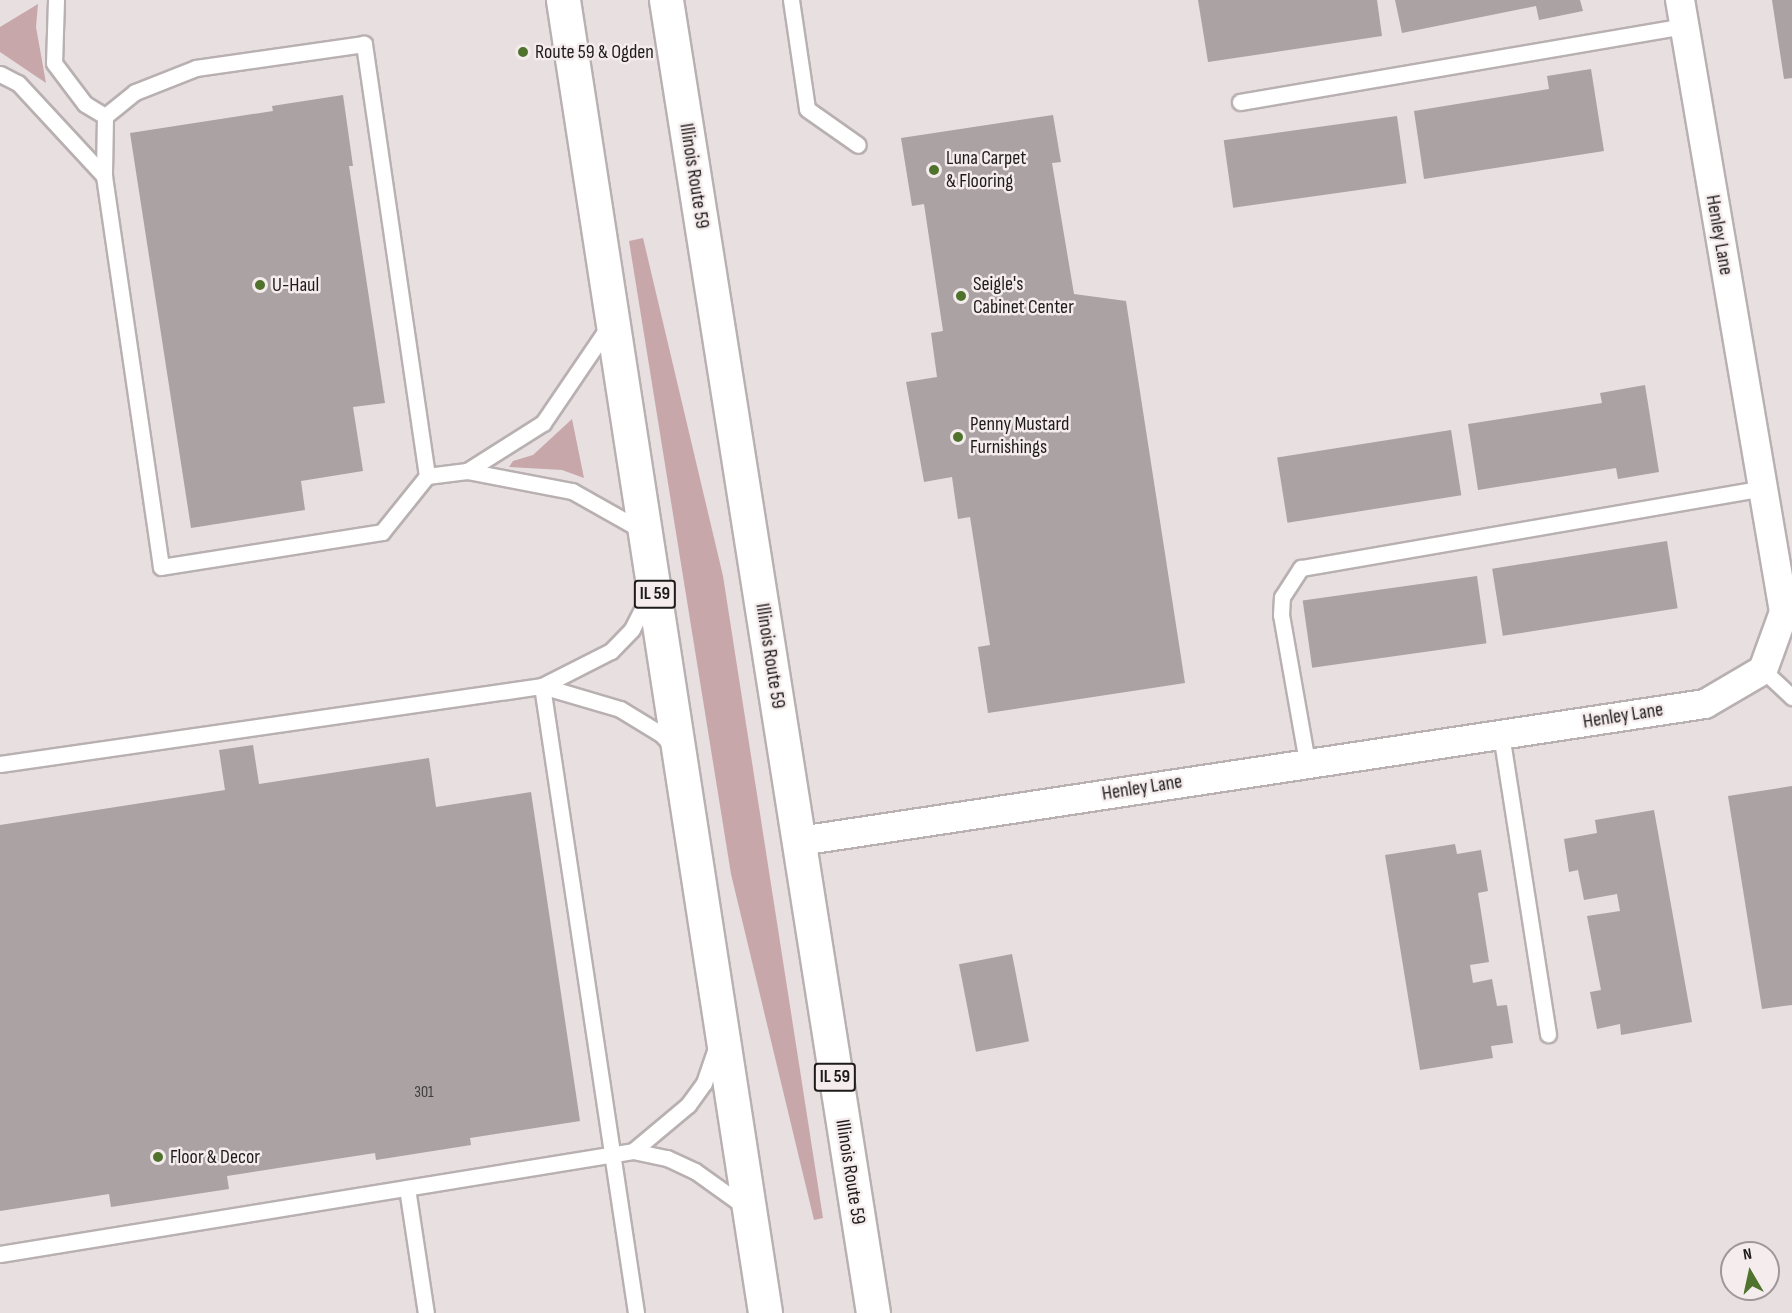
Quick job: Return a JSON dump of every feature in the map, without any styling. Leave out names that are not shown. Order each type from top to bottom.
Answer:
[{"type":"main road","name":"IL 59","points":[[563,0],[720,1033],[765,1313]]},
{"type":"main road","name":"Illinois Route 59","points":[[666,0],[873,1313]]},
{"type":"street","name":"Henley Lane","points":[[800,841],[1307,762],[1705,704],[1763,670],[1784,612],[1682,13]]},
{"type":"lane","points":[[56,0],[54,63],[85,104],[105,116]]},
{"type":"lane","points":[[791,0],[807,110],[858,145]]},
{"type":"lane","points":[[1240,102],[1682,13]]},
{"type":"lane","points":[[105,116],[135,92],[196,68],[364,44],[427,476]]},
{"type":"lane","points":[[0,74],[18,83],[104,176]]},
{"type":"lane","points":[[105,116],[104,176],[161,567],[382,532],[427,476],[467,471],[572,491],[645,532]]},
{"type":"lane","points":[[467,471],[543,423],[612,321]]},
{"type":"lane","points":[[1307,762],[1281,615],[1282,597],[1301,568],[1762,488]]},
{"type":"lane","points":[[0,764],[542,686],[611,651],[632,629],[654,587]]},
{"type":"lane","points":[[1763,670],[1792,697]]},
{"type":"lane","points":[[542,686],[620,709],[661,734],[678,754]]},
{"type":"lane","points":[[542,686],[636,1313]]},
{"type":"lane","points":[[1501,734],[1548,1034]]},
{"type":"lane","points":[[633,1151],[688,1105],[704,1083],[720,1033]]},
{"type":"lane","points":[[0,1254],[633,1151],[667,1158],[695,1171],[728,1192],[748,1210]]},
{"type":"lane","points":[[407,1188],[426,1313]]},
{"type":"shaded area","points":[[38,4],[36,27],[46,83],[0,52],[0,27]]},
{"type":"shaded area","points":[[643,238],[723,576],[823,1218],[814,1220],[731,874],[629,241]]},
{"type":"shaded area","points":[[572,419],[584,478],[562,470],[509,467],[513,461],[533,455]]},
{"type":"building","points":[[1198,0],[1377,0],[1382,36],[1208,62]]},
{"type":"building","points":[[1395,0],[1580,0],[1583,11],[1539,20],[1536,6],[1402,33]]},
{"type":"building","points":[[1772,0],[1792,0],[1792,78],[1784,79]]},
{"type":"building","points":[[1591,69],[1604,151],[1424,179],[1414,111],[1549,89],[1547,76]]},
{"type":"building","name":"U-Haul","points":[[343,95],[353,166],[349,166],[385,403],[353,407],[363,471],[301,481],[305,510],[191,528],[130,133],[273,111],[272,106]]},
{"type":"building","points":[[1053,115],[1061,162],[1052,163],[1074,294],[1126,301],[1185,683],[988,713],[978,647],[990,645],[970,517],[958,519],[952,477],[924,482],[906,382],[937,377],[931,333],[943,331],[924,204],[912,206],[901,138]]},
{"type":"building","points":[[1397,116],[1406,183],[1233,208],[1224,140]]},
{"type":"building","points":[[1645,385],[1659,472],[1618,479],[1616,468],[1478,490],[1468,424],[1602,403],[1600,393]]},
{"type":"building","points":[[1451,430],[1461,495],[1287,523],[1277,458]]},
{"type":"building","points":[[1667,541],[1678,608],[1503,636],[1492,569]]},
{"type":"building","points":[[1477,576],[1486,643],[1312,668],[1303,600]]},
{"type":"building","points":[[253,745],[259,784],[429,758],[436,807],[531,792],[580,1121],[470,1138],[471,1145],[376,1160],[375,1153],[227,1176],[229,1189],[111,1207],[109,1194],[0,1211],[0,825],[225,790],[219,750]]},
{"type":"building","points":[[1792,786],[1792,1005],[1762,1009],[1728,796]]},
{"type":"building","points":[[1654,810],[1692,1022],[1621,1035],[1620,1024],[1597,1029],[1590,992],[1601,990],[1587,916],[1620,911],[1617,894],[1584,900],[1578,870],[1569,872],[1564,839],[1597,833],[1595,820]]},
{"type":"building","points":[[1455,844],[1457,854],[1481,850],[1488,891],[1478,893],[1489,962],[1470,965],[1473,983],[1492,979],[1497,1006],[1507,1005],[1513,1043],[1491,1046],[1493,1058],[1420,1070],[1385,855]]},
{"type":"building","points":[[1012,954],[1029,1041],[976,1052],[959,964]]},
{"type":"place","name":"Route 59 & Ogden","points":[[523,52]]},
{"type":"place","name":"Luna Carpet & Flooring","points":[[934,170]]},
{"type":"place","name":"U-Haul","points":[[260,285]]},
{"type":"place","name":"Seigle's Cabinet Center","points":[[961,296]]},
{"type":"place","name":"Penny Mustard Furnishings","points":[[958,437]]},
{"type":"place","name":"Floor & Decor","points":[[158,1157]]}]
